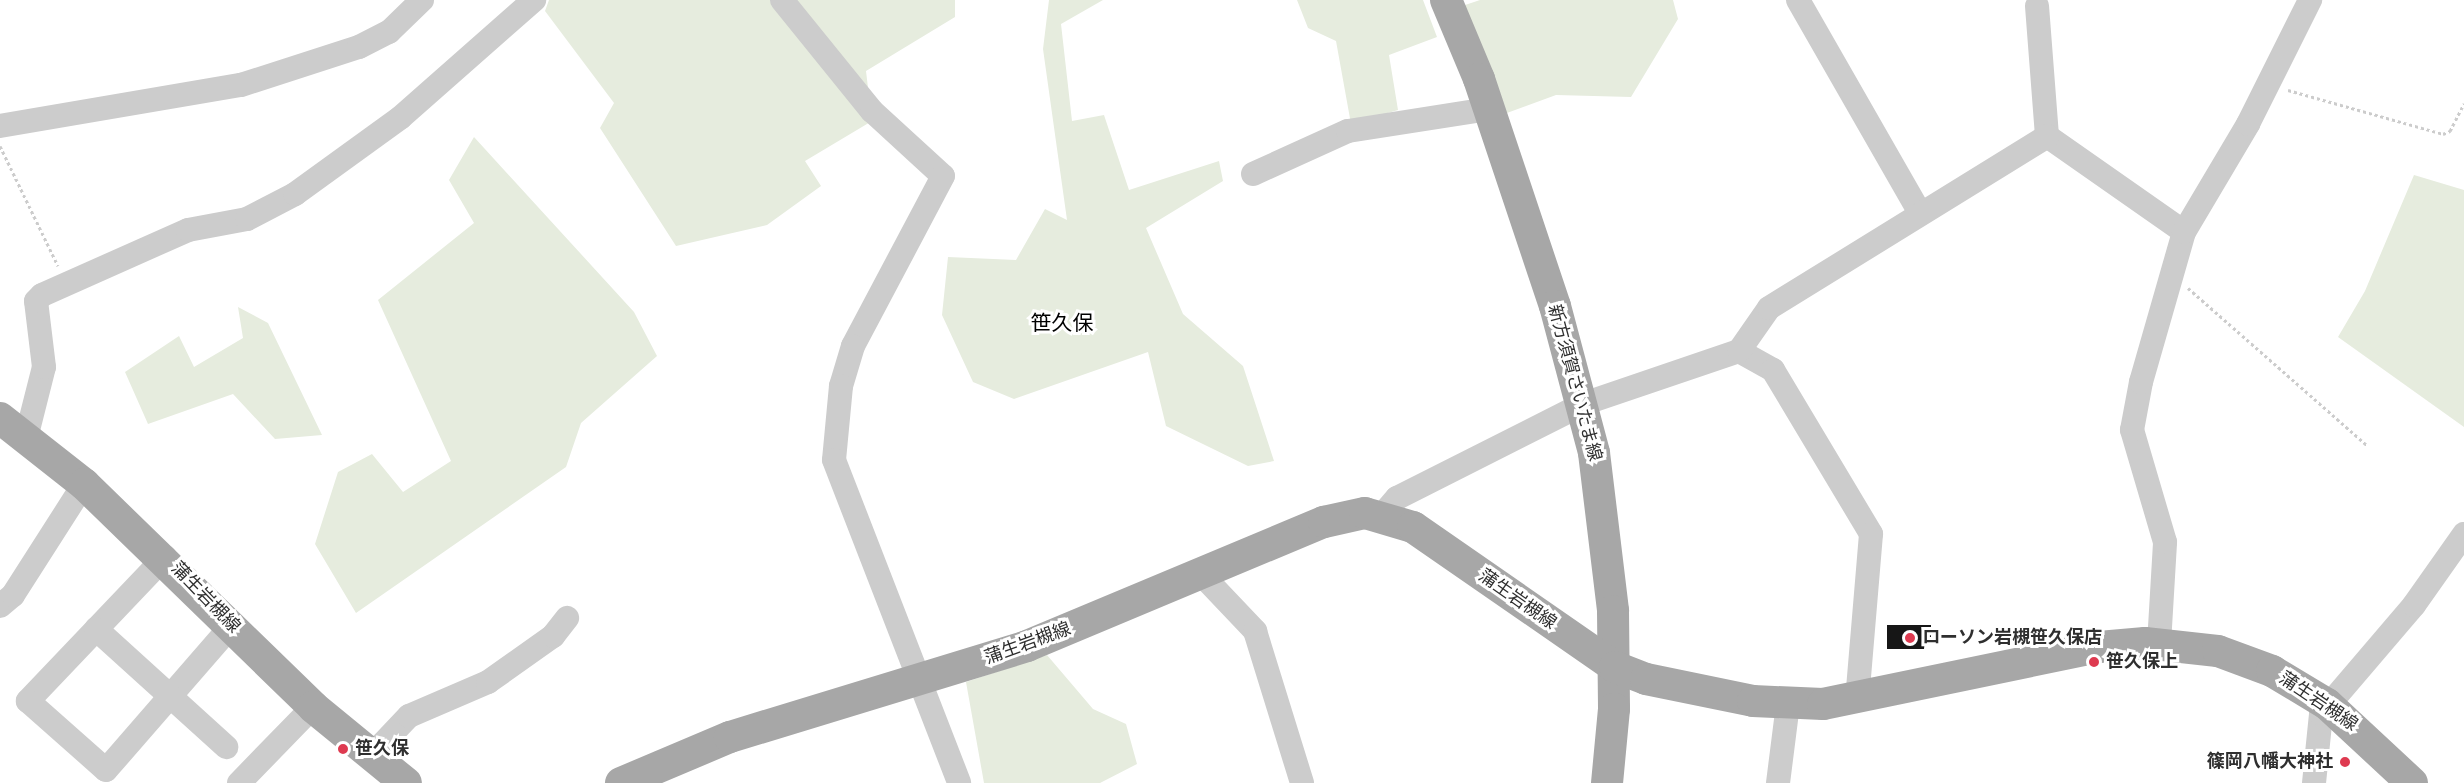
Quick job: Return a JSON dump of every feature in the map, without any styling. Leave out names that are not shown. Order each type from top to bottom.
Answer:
[{"type":"main road","name":"新方須賀さいたま線","points":[[1446,0],[1489,109],[1583,404],[1610,554],[1615,667],[1607,783]]},
{"type":"main road","name":"蒲生岩槻線","points":[[0,418],[27,434],[84,484],[165,557],[313,707],[405,783]]},
{"type":"main road","name":"蒲生岩槻線","points":[[621,783],[730,737],[922,682],[1027,646],[1324,522],[1382,515],[1413,527],[1615,667],[1718,696],[1788,705],[1857,700],[2099,647],[2158,644],[2247,661],[2327,704],[2412,783]]},
{"type":"street","points":[[0,126],[241,85],[359,47],[388,32],[422,0]]},
{"type":"street","points":[[27,434],[44,367],[36,301],[68,284],[188,230],[247,219],[295,194],[400,118],[534,0]]},
{"type":"street","points":[[782,0],[872,111],[943,176],[853,346],[835,424],[834,460],[845,496],[922,682],[959,783]]},
{"type":"street","points":[[1798,0],[1919,211]]},
{"type":"street","points":[[2158,644],[2165,542],[2132,430],[2169,271],[2184,232],[2269,84],[2310,0]]},
{"type":"street","points":[[2037,6],[2047,136]]},
{"type":"street","points":[[1253,174],[1348,131],[1489,109]]},
{"type":"street","points":[[1382,515],[1397,498],[1583,404],[1739,351],[1769,308],[1919,211],[2047,136]]},
{"type":"street","points":[[2047,136],[2184,232]]},
{"type":"street","points":[[1739,351],[1773,370],[1871,534],[1857,700]]},
{"type":"street","points":[[0,606],[84,484]]},
{"type":"street","points":[[2314,783],[2321,714],[2327,704],[2414,605],[2464,534]]},
{"type":"street","points":[[165,557],[28,701],[106,770],[232,625]]},
{"type":"street","points":[[1201,574],[1255,631],[1302,783]]},
{"type":"street","points":[[372,756],[408,716],[488,682],[553,636],[567,618]]},
{"type":"street","points":[[96,629],[226,747]]},
{"type":"street","points":[[1778,783],[1788,705]]},
{"type":"street","points":[[239,783],[313,707]]},
{"type":"path","points":[[2269,84],[2443,134],[2450,131],[2464,103]]},
{"type":"path","points":[[0,146],[68,284]]},
{"type":"path","points":[[2169,271],[2367,445]]},
{"type":"shaded area","points":[[549,0],[955,0],[955,17],[866,71],[872,121],[805,161],[821,186],[767,225],[676,246],[600,128],[614,103],[545,11]]},
{"type":"shaded area","points":[[1049,0],[1103,0],[1061,24],[1072,121],[1104,115],[1129,190],[1219,161],[1223,181],[1146,228],[1183,314],[1243,366],[1274,461],[1248,466],[1166,426],[1148,352],[1014,399],[973,382],[942,315],[948,257],[1016,260],[1045,209],[1067,220],[1043,49]]},
{"type":"shaded area","points":[[1297,0],[1423,0],[1437,37],[1389,55],[1398,110],[1351,124],[1336,41],[1308,28]]},
{"type":"shaded area","points":[[1480,0],[1673,0],[1678,19],[1631,97],[1556,95],[1496,117],[1462,6]]},
{"type":"shaded area","points":[[474,137],[634,312],[657,356],[581,423],[566,467],[356,613],[315,544],[338,472],[372,454],[403,492],[451,461],[378,300],[474,223],[449,180]]},
{"type":"shaded area","points":[[2414,175],[2464,190],[2464,427],[2338,337],[2365,291]]},
{"type":"shaded area","points":[[238,307],[268,323],[322,435],[275,439],[233,394],[148,424],[125,372],[179,336],[194,367],[243,338]]},
{"type":"shaded area","points":[[1047,655],[1093,709],[1126,724],[1137,764],[1100,783],[984,783],[966,682]]},
{"type":"building","points":[[1887,625],[1931,625],[1931,640],[1925,640],[1924,649],[1887,649]]},
{"type":"place","name":"ローソン岩槻笹久保店","points":[[1910,638]]},
{"type":"place","name":"笹久保上","points":[[2094,662]]},
{"type":"place","name":"笹久保","points":[[343,749]]},
{"type":"place","name":"篠岡八幡大神社","points":[[2345,762]]},
{"type":"district","name":"笹久保","points":[[1062,324]]}]
